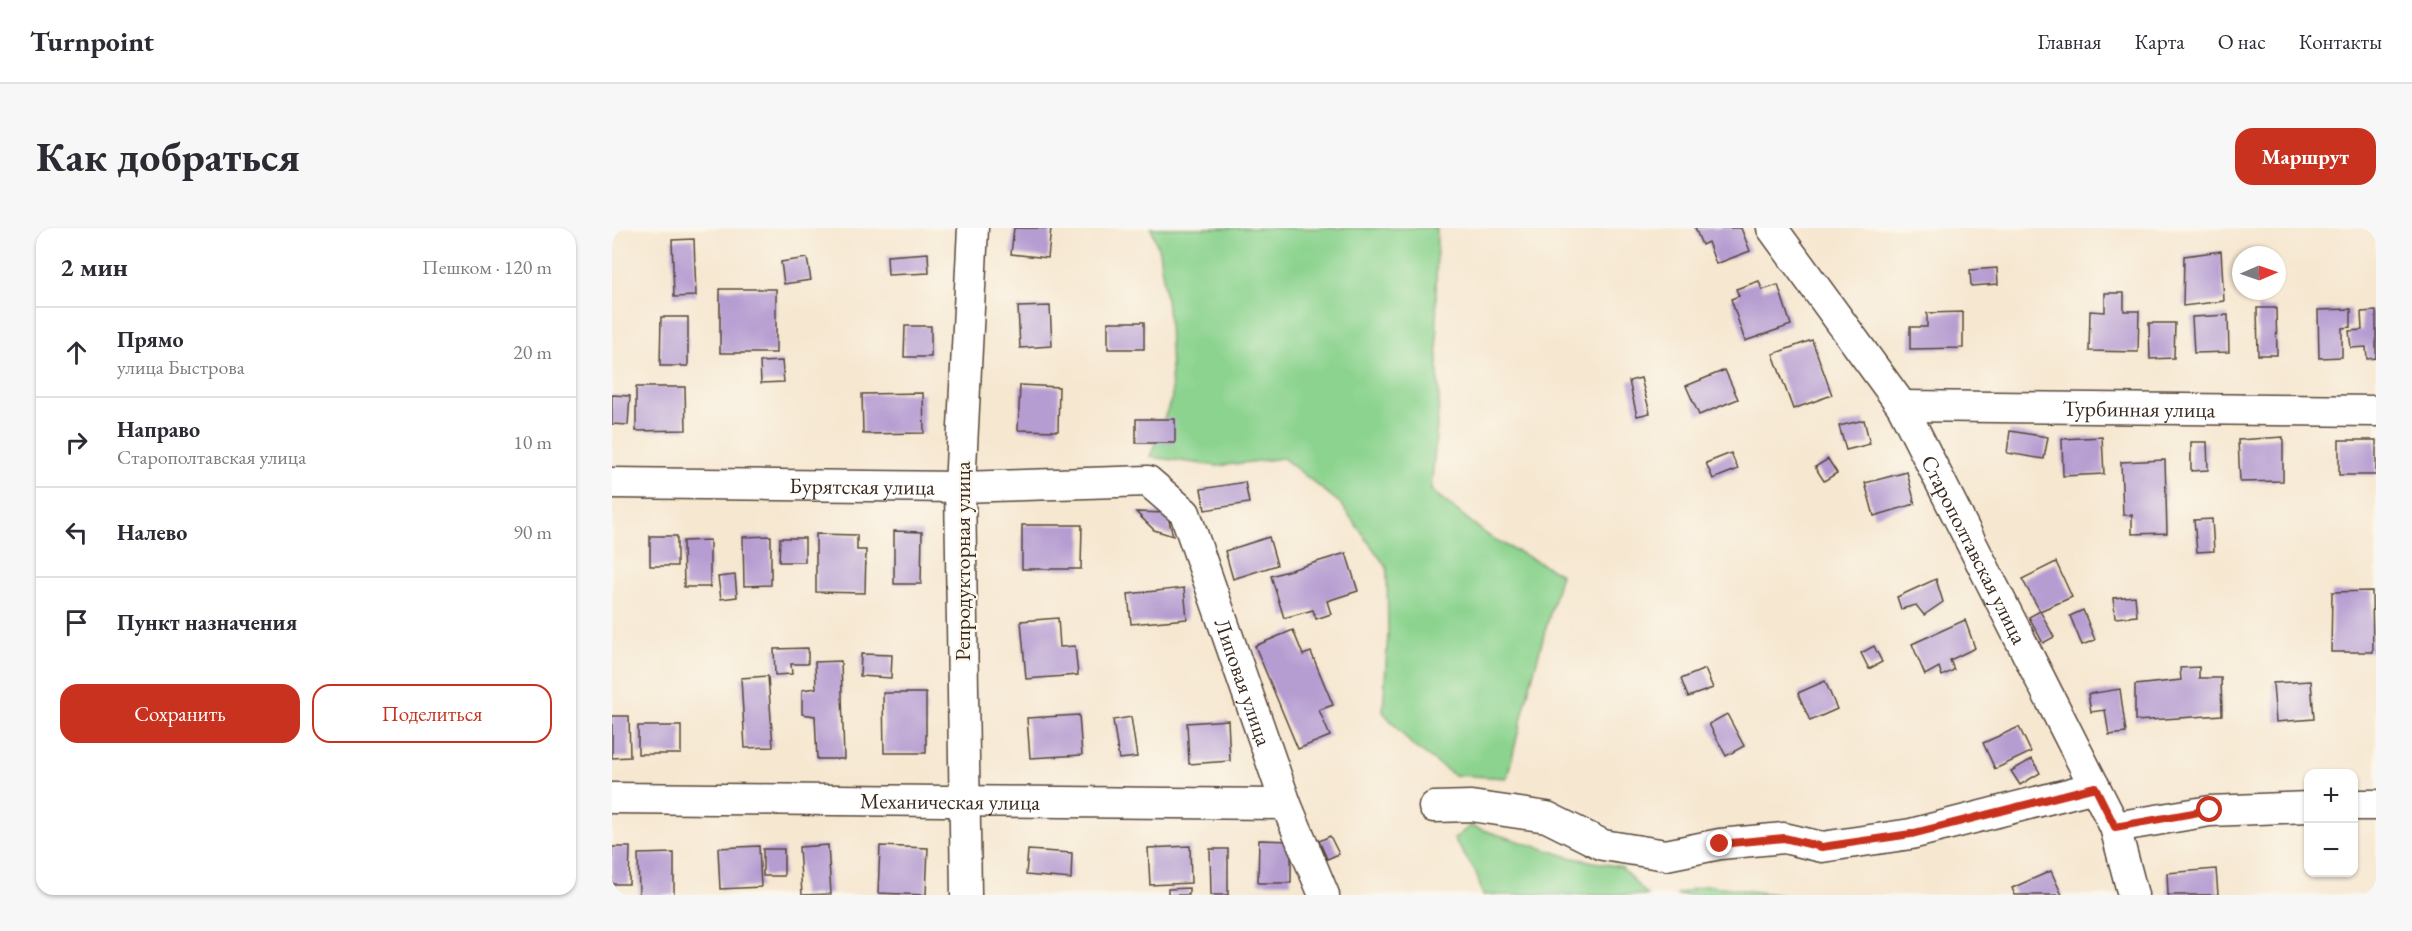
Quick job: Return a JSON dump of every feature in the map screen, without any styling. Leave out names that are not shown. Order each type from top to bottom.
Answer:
[{"type":"street","name":"Репродукторная улица","points":[[966,895],[960,487],[969,268],[973,228]]},
{"type":"street","name":"Старополтавская улица","points":[[1772,228],[1902,406],[2115,827],[2133,895]]},
{"type":"street","name":"Турбинная улица","points":[[1902,406],[2376,411]]},
{"type":"street","name":"Бурятская улица","points":[[612,483],[960,487],[1148,481]]},
{"type":"street","name":"Липовая улица","points":[[1148,481],[1185,513],[1286,804],[1324,895]]},
{"type":"street","points":[[1434,807],[1471,806],[1547,817],[1603,844],[1666,855],[1720,844],[1784,838],[1822,847],[1882,839],[1911,834],[2095,787]]},
{"type":"street","name":"Механическая улица","points":[[612,798],[1286,804]]},
{"type":"street","points":[[2358,805],[2376,805]]},
{"type":"street","points":[[2115,827],[2210,810],[2304,807]]},
{"type":"green space","points":[[1151,228],[1437,228],[1439,403],[1431,490],[1490,537],[1561,574],[1507,778],[1454,775],[1413,746],[1383,712],[1388,634],[1387,568],[1341,504],[1283,458],[1218,466],[1150,457],[1172,397],[1169,321],[1159,251]]},
{"type":"green space","points":[[1470,826],[1573,858],[1621,867],[1647,895],[1483,895],[1476,873],[1454,839]]},
{"type":"green space","points":[[1706,885],[1781,895],[1675,895]]},
{"type":"building","points":[[1014,228],[1051,228],[1048,258],[1011,254]]},
{"type":"building","points":[[1695,228],[1741,228],[1750,251],[1716,264],[1708,242],[1702,245]]},
{"type":"building","points":[[694,239],[696,296],[674,297],[672,240]]},
{"type":"building","points":[[2221,251],[2224,301],[2183,306],[2184,256]]},
{"type":"building","points":[[928,253],[929,273],[888,275],[887,256]]},
{"type":"building","points":[[807,258],[811,280],[784,284],[781,262]]},
{"type":"building","points":[[1997,268],[1998,284],[1971,286],[1970,270]]},
{"type":"building","points":[[1759,281],[1762,290],[1778,285],[1791,325],[1745,341],[1731,299],[1739,296],[1736,289]]},
{"type":"building","points":[[720,289],[776,289],[776,353],[720,353]]},
{"type":"building","points":[[2105,293],[2124,293],[2124,311],[2139,311],[2138,352],[2089,351],[2090,311],[2105,312]]},
{"type":"building","points":[[1050,306],[1052,346],[1020,348],[1018,307]]},
{"type":"building","points":[[2257,308],[2276,308],[2277,355],[2258,355]]},
{"type":"building","points":[[2351,309],[2351,327],[2342,328],[2342,357],[2319,358],[2318,310]]},
{"type":"building","points":[[2376,311],[2376,358],[2367,359],[2366,347],[2351,348],[2349,331],[2362,330],[2361,312]]},
{"type":"building","points":[[1963,312],[1963,348],[1910,349],[1910,327],[1927,327],[1927,313]]},
{"type":"building","points":[[2228,315],[2229,352],[2194,353],[2192,317]]},
{"type":"building","points":[[661,317],[688,317],[688,366],[660,366]]},
{"type":"building","points":[[1108,322],[1144,322],[1144,349],[1108,349]]},
{"type":"building","points":[[2149,323],[2175,323],[2174,358],[2150,359]]},
{"type":"building","points":[[905,326],[931,326],[931,357],[904,357]]},
{"type":"building","points":[[1812,340],[1832,395],[1793,409],[1773,354]]},
{"type":"building","points":[[782,361],[784,382],[761,383],[760,362]]},
{"type":"building","points":[[1725,370],[1738,399],[1699,415],[1686,386]]},
{"type":"building","points":[[1641,378],[1650,413],[1637,416],[1629,381]]},
{"type":"building","points":[[1020,385],[1059,387],[1058,431],[1018,430]]},
{"type":"building","points":[[636,387],[685,387],[686,430],[636,431]]},
{"type":"building","points":[[923,393],[924,433],[863,434],[862,394]]},
{"type":"building","points":[[612,395],[630,396],[628,425],[612,424]]},
{"type":"building","points":[[1136,419],[1175,419],[1175,443],[1136,443]]},
{"type":"building","points":[[1864,420],[1870,444],[1846,450],[1839,426]]},
{"type":"building","points":[[2010,431],[2048,437],[2044,459],[2007,453]]},
{"type":"building","points":[[2102,437],[2104,474],[2063,476],[2062,439]]},
{"type":"building","points":[[2283,437],[2283,481],[2240,482],[2238,440]]},
{"type":"building","points":[[2339,440],[2376,440],[2376,475],[2339,475]]},
{"type":"building","points":[[2191,442],[2207,442],[2208,470],[2191,471]]},
{"type":"building","points":[[1731,453],[1738,469],[1713,479],[1706,463]]},
{"type":"building","points":[[1828,459],[1837,473],[1824,481],[1815,467]]},
{"type":"building","points":[[2165,460],[2167,533],[2132,534],[2132,515],[2123,515],[2121,462]]},
{"type":"building","points":[[1907,472],[1915,504],[1874,516],[1865,483]]},
{"type":"building","points":[[1245,482],[1249,503],[1205,510],[1201,489]]},
{"type":"building","points":[[1136,512],[1167,513],[1173,536],[1154,530]]},
{"type":"building","points":[[2212,519],[2214,551],[2197,552],[2194,520]]},
{"type":"building","points":[[1022,525],[1082,525],[1081,569],[1022,569]]},
{"type":"building","points":[[894,531],[922,532],[921,584],[894,584]]},
{"type":"building","points":[[816,534],[857,535],[857,550],[866,550],[865,593],[816,592]]},
{"type":"building","points":[[650,536],[677,536],[677,566],[650,566]]},
{"type":"building","points":[[771,536],[771,585],[744,586],[743,537]]},
{"type":"building","points":[[1269,537],[1277,565],[1233,579],[1225,551]]},
{"type":"building","points":[[780,538],[805,538],[805,562],[779,562]]},
{"type":"building","points":[[710,540],[710,587],[684,587],[683,541]]},
{"type":"building","points":[[1346,553],[1358,591],[1327,601],[1331,614],[1316,619],[1313,610],[1284,618],[1271,576]]},
{"type":"building","points":[[2056,562],[2072,597],[2040,611],[2022,579]]},
{"type":"building","points":[[735,575],[737,597],[721,599],[718,577]]},
{"type":"building","points":[[1936,579],[1943,602],[1924,615],[1916,605],[1901,609],[1897,597]]},
{"type":"building","points":[[1184,588],[1187,619],[1131,624],[1128,594]]},
{"type":"building","points":[[2372,591],[2373,652],[2331,652],[2332,592]]},
{"type":"building","points":[[2135,596],[2137,616],[2115,618],[2113,598]]},
{"type":"building","points":[[2083,610],[2095,640],[2082,645],[2070,616]]},
{"type":"building","points":[[2040,611],[2054,637],[2043,643],[2029,617]]},
{"type":"building","points":[[1058,618],[1060,647],[1075,646],[1078,675],[1026,679],[1021,621]]},
{"type":"building","points":[[1965,620],[1975,648],[1950,660],[1954,670],[1942,676],[1939,667],[1925,675],[1912,644]]},
{"type":"building","points":[[1293,630],[1303,655],[1311,652],[1333,705],[1319,710],[1330,736],[1298,749],[1255,646]]},
{"type":"building","points":[[1874,646],[1882,662],[1869,669],[1861,653]]},
{"type":"building","points":[[808,648],[808,664],[791,664],[792,674],[775,675],[774,649]]},
{"type":"building","points":[[861,654],[892,655],[891,678],[860,676]]},
{"type":"building","points":[[841,661],[844,759],[817,759],[815,716],[802,714],[802,690],[816,688],[815,662]]},
{"type":"building","points":[[2199,667],[2199,678],[2221,678],[2222,715],[2135,721],[2135,685],[2181,680],[2180,668]]},
{"type":"building","points":[[1705,669],[1713,688],[1688,697],[1681,679]]},
{"type":"building","points":[[768,676],[773,747],[745,748],[741,678]]},
{"type":"building","points":[[1825,681],[1837,709],[1810,721],[1798,693]]},
{"type":"building","points":[[2311,681],[2314,719],[2276,722],[2273,683]]},
{"type":"building","points":[[2120,689],[2126,733],[2109,735],[2105,710],[2091,712],[2088,694]]},
{"type":"building","points":[[883,693],[926,693],[926,753],[884,753]]},
{"type":"building","points":[[1727,714],[1744,746],[1726,756],[1709,724]]},
{"type":"building","points":[[1079,715],[1082,755],[1030,758],[1027,718]]},
{"type":"building","points":[[612,716],[629,716],[630,757],[612,758]]},
{"type":"building","points":[[1131,717],[1137,757],[1119,759],[1113,720]]},
{"type":"building","points":[[1228,720],[1230,761],[1189,764],[1187,723]]},
{"type":"building","points":[[638,726],[681,726],[681,754],[638,754]]},
{"type":"building","points":[[2019,727],[2031,752],[1995,769],[1983,743]]},
{"type":"building","points":[[2032,759],[2040,773],[2020,785],[2011,771]]},
{"type":"building","points":[[1330,836],[1339,854],[1327,859],[1319,841]]},
{"type":"building","points":[[1259,840],[1291,841],[1291,883],[1258,883]]},
{"type":"building","points":[[828,845],[831,894],[802,895],[799,847]]},
{"type":"building","points":[[759,846],[761,887],[720,889],[718,848]]},
{"type":"building","points":[[880,846],[928,848],[926,895],[878,893]]},
{"type":"building","points":[[1190,846],[1191,883],[1150,885],[1148,848]]},
{"type":"building","points":[[612,847],[630,847],[629,884],[612,884]]},
{"type":"building","points":[[763,849],[784,849],[784,876],[763,876]]},
{"type":"building","points":[[1210,849],[1228,849],[1228,895],[1211,895]]},
{"type":"building","points":[[1028,850],[1072,853],[1071,879],[1026,875]]},
{"type":"building","points":[[674,853],[674,895],[639,895],[638,854]]},
{"type":"building","points":[[2216,869],[2218,895],[2168,895],[2167,873]]},
{"type":"building","points":[[2051,871],[2062,895],[2015,895],[2012,888]]},
{"type":"building","points":[[1189,888],[1189,895],[1168,895],[1168,889]]},
{"type":"route","points":[[1720,844],[1784,838],[1822,847],[1882,839],[1911,834],[2095,787],[2115,827],[2210,810]]}]
